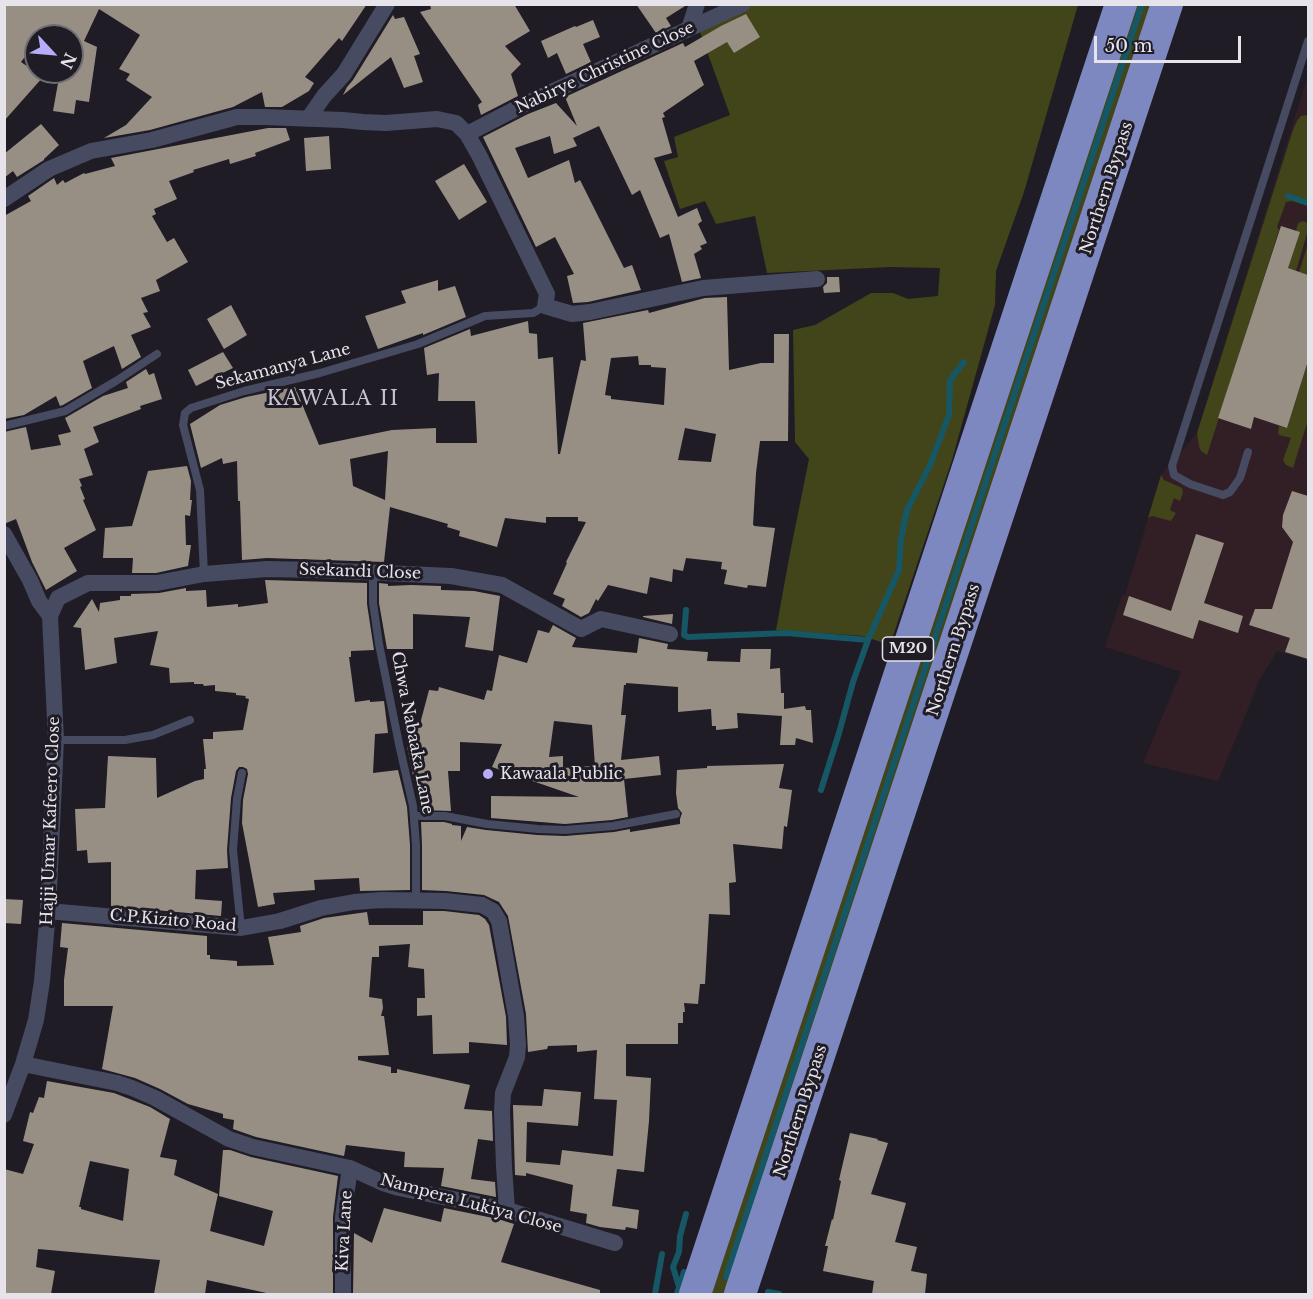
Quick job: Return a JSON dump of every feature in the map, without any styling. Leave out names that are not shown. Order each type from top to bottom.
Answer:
[{"type":"highway","name":"M20","points":[[695,1294],[1121,4]]},
{"type":"highway","name":"Northern Bypass","points":[[740,1294],[1167,4]]},
{"type":"street","points":[[308,119],[324,96],[344,74],[387,4]]},
{"type":"street","points":[[689,29],[697,4]]},
{"type":"street","name":"Nabirye Christine Close","points":[[467,134],[523,105],[743,4]]},
{"type":"street","points":[[4,199],[49,169],[91,151],[152,140],[237,117],[374,123],[437,120],[456,123],[467,134],[547,294],[545,306],[572,314],[703,288],[817,279]]},
{"type":"street","name":"Hajji Umar Kafeero Close","points":[[4,534],[30,580],[39,602],[50,616],[56,741],[48,911],[42,981],[36,1020],[4,1115]]},
{"type":"street","name":"Ssekandi Close","points":[[50,616],[58,598],[88,583],[157,583],[204,574],[267,569],[373,572],[451,576],[502,585],[580,629],[601,620],[670,634]]},
{"type":"street","name":"C.P.Kizito Road","points":[[48,911],[241,928],[262,925],[321,908],[382,900],[445,901],[482,905],[493,911],[499,921],[516,1016],[518,1045],[517,1057],[503,1094],[507,1210]]},
{"type":"street","name":"Nampera Lukiya Close","points":[[23,1064],[117,1083],[155,1098],[229,1139],[253,1147],[350,1168],[399,1188],[507,1210],[615,1243]]},
{"type":"street","name":"Kiva Lane","points":[[343,1294],[342,1217],[350,1168]]},
{"type":"lane","points":[[1248,452],[1240,478],[1230,492],[1223,495],[1190,484],[1174,475],[1172,466],[1308,41]]},
{"type":"lane","name":"Sekamanya Lane","points":[[204,574],[200,490],[183,425],[185,413],[191,408],[244,391],[320,373],[418,344],[485,316],[533,313],[545,306]]},
{"type":"lane","points":[[4,426],[65,411],[157,354]]},
{"type":"lane","name":"Chwa Nabaaka Lane","points":[[373,572],[379,644],[413,806],[416,901]]},
{"type":"lane","points":[[56,741],[125,740],[153,735],[190,720]]},
{"type":"lane","points":[[241,928],[233,850],[237,800],[242,773]]},
{"type":"lane","points":[[414,816],[445,816],[487,824],[565,830],[613,826],[676,814]]},
{"type":"shaded area","points":[[1308,75],[1308,660],[1277,651],[1258,683],[1218,781],[1143,763],[1181,672],[1105,647],[1122,595],[1125,595],[1161,475],[1197,433]]},
{"type":"green space","points":[[751,5],[1078,5],[1024,192],[996,271],[995,305],[952,460],[890,645],[863,636],[776,630],[809,459],[795,442],[793,330],[815,325],[871,293],[893,293],[908,299],[938,296],[940,268],[891,267],[767,273],[755,216],[716,224],[705,201],[680,209],[664,161],[678,157],[674,137],[730,115],[700,32]]},
{"type":"green space","points":[[1136,5],[1151,5],[731,1294],[711,1294]]},
{"type":"green space","points":[[1308,115],[1308,206],[1292,201],[1286,202],[1207,455],[1201,451],[1197,433],[1293,130],[1301,116]]},
{"type":"green space","points":[[1303,221],[1308,223],[1308,230],[1296,271],[1288,268],[1299,232],[1296,231],[1298,223]]},
{"type":"green space","points":[[1308,244],[1308,275],[1299,272]]},
{"type":"green space","points":[[1308,361],[1308,420],[1293,468],[1286,465],[1283,460],[1291,438],[1279,435],[1278,432],[1279,426],[1287,428]]},
{"type":"green space","points":[[1161,475],[1164,480],[1182,488],[1183,492],[1180,501],[1174,498],[1170,510],[1176,513],[1171,521],[1152,516],[1148,518]]},
{"type":"building","points":[[4,4],[367,4],[342,41],[339,38],[305,77],[314,83],[309,91],[282,107],[265,107],[262,92],[233,107],[150,130],[104,138],[126,125],[152,97],[126,80],[130,74],[119,69],[140,35],[99,9],[84,41],[84,24],[24,24],[24,58],[21,62],[24,64],[24,84],[37,84],[4,121]]},
{"type":"building","points":[[430,4],[514,4],[530,31],[505,46],[521,64],[511,74],[518,96],[481,115],[478,105],[482,102],[420,12],[431,9]]},
{"type":"building","points":[[636,4],[686,4],[666,18],[671,26],[656,33]]},
{"type":"building","points":[[746,14],[760,37],[734,53],[727,42],[694,61],[704,85],[663,113],[665,117],[662,118],[672,153],[654,158],[678,217],[697,208],[702,221],[698,224],[707,243],[700,246],[702,249],[694,254],[701,278],[682,282],[669,234],[660,238],[640,190],[632,195],[599,126],[573,138],[577,146],[554,154],[550,136],[515,148],[528,178],[569,160],[575,183],[580,180],[624,268],[632,265],[641,290],[588,302],[573,303],[567,276],[574,274],[555,237],[536,247],[483,137],[528,114],[556,103],[577,126],[565,97],[683,43],[685,47]]},
{"type":"building","points":[[393,15],[395,19],[404,17],[420,54],[414,56],[423,82],[404,88],[391,57],[343,95],[347,87]]},
{"type":"building","points":[[593,20],[600,37],[583,44],[591,62],[566,74],[557,53],[548,58],[541,41]]},
{"type":"building","points":[[84,41],[97,47],[89,102],[76,100],[74,114],[53,111],[58,84],[84,84]]},
{"type":"building","points":[[41,124],[59,145],[44,160],[17,177],[13,171],[4,178],[4,154]]},
{"type":"building","points":[[268,128],[286,128],[290,140],[255,153],[256,156],[230,164],[229,159],[193,170],[194,172],[169,181],[177,199],[154,209],[156,214],[152,216],[167,242],[174,238],[188,262],[156,280],[160,291],[141,298],[148,312],[143,313],[151,327],[131,335],[141,357],[122,369],[114,346],[83,361],[92,388],[63,405],[60,406],[56,396],[24,415],[4,419],[4,216],[31,201],[28,196],[54,178],[57,185],[63,180],[65,183],[84,173],[115,166],[111,158]]},
{"type":"building","points":[[329,136],[331,169],[306,171],[304,138]]},
{"type":"building","points":[[464,164],[487,202],[459,220],[435,181]]},
{"type":"building","points":[[1281,226],[1300,232],[1288,268],[1308,275],[1308,361],[1287,428],[1254,417],[1251,429],[1218,418]]},
{"type":"building","points":[[827,277],[839,277],[840,292],[824,293],[823,287],[827,283]]},
{"type":"building","points":[[438,280],[438,291],[455,286],[466,317],[423,335],[423,333],[378,349],[365,316],[406,303],[401,291]]},
{"type":"building","points":[[727,297],[729,370],[761,363],[774,363],[774,334],[789,334],[788,441],[760,441],[756,473],[753,525],[775,528],[766,587],[748,585],[747,588],[724,584],[727,570],[721,569],[722,562],[686,558],[683,571],[673,569],[672,582],[650,577],[647,594],[608,585],[598,601],[596,599],[589,613],[581,617],[562,606],[565,599],[553,594],[586,522],[578,521],[578,517],[546,517],[546,523],[505,518],[497,547],[459,536],[460,531],[447,527],[448,524],[390,507],[384,562],[267,558],[242,560],[237,461],[223,464],[222,458],[201,468],[190,424],[220,405],[295,387],[319,445],[392,430],[436,428],[436,443],[477,443],[475,401],[438,401],[439,373],[427,375],[424,348],[470,329],[471,336],[528,321],[529,333],[537,334],[538,359],[553,357],[558,454],[560,454],[581,360],[586,361],[583,323],[648,310],[649,313],[705,298]],"holes":[[[638,356],[639,365],[666,368],[664,405],[611,399],[611,396],[605,395],[611,358]],[[685,428],[716,434],[711,462],[678,460]],[[388,451],[385,500],[353,486],[350,459]]]},
{"type":"building","points":[[231,305],[247,335],[224,349],[207,319]]},
{"type":"building","points":[[223,352],[233,368],[196,386],[188,370]]},
{"type":"building","points":[[146,369],[149,375],[154,373],[162,399],[93,427],[99,442],[84,449],[93,475],[79,479],[85,499],[83,500],[96,530],[64,548],[77,571],[46,590],[32,562],[16,519],[4,524],[4,432],[26,427],[31,450],[61,445],[58,435],[71,432],[65,418],[103,396],[128,388],[126,382]]},
{"type":"building","points":[[187,466],[191,481],[190,500],[192,500],[190,516],[185,515],[186,545],[191,545],[188,566],[156,573],[132,573],[133,558],[103,558],[105,528],[132,526],[148,471]]},
{"type":"building","points":[[1292,491],[1308,496],[1308,659],[1285,652],[1290,638],[1249,625],[1255,609],[1272,609],[1293,542],[1282,527],[1283,515]]},
{"type":"building","points":[[1196,534],[1224,543],[1204,603],[1243,616],[1238,633],[1199,620],[1193,639],[1123,615],[1129,596],[1171,611]]},
{"type":"building","points":[[265,580],[367,583],[367,604],[374,650],[351,651],[351,657],[349,657],[355,702],[384,701],[388,733],[375,734],[373,773],[398,770],[407,807],[410,890],[360,891],[359,878],[314,880],[315,890],[273,893],[275,904],[258,907],[242,823],[243,800],[248,774],[247,769],[239,767],[236,771],[231,798],[228,868],[196,870],[195,899],[222,901],[221,916],[111,906],[111,862],[88,863],[87,850],[77,851],[75,809],[105,808],[108,756],[156,758],[157,798],[204,779],[204,769],[206,769],[203,739],[213,739],[213,732],[243,730],[249,699],[245,698],[246,696],[236,695],[236,693],[215,691],[215,685],[204,686],[194,684],[194,682],[170,683],[169,668],[150,665],[158,631],[114,638],[117,663],[85,670],[81,628],[73,627],[92,599],[99,612],[100,603],[120,600],[120,596],[131,596],[131,594],[159,593],[186,588],[186,591],[206,590],[207,607],[238,604],[238,607],[268,603]]},
{"type":"building","points":[[379,583],[388,584],[388,586],[441,586],[441,590],[474,591],[500,596],[493,651],[465,647],[470,617],[413,614],[413,649],[387,649],[379,603]]},
{"type":"building","points":[[673,614],[672,624],[643,617],[643,616]]},
{"type":"building","points":[[553,625],[576,638],[572,647],[637,653],[639,638],[668,644],[667,649],[708,652],[707,661],[740,662],[741,649],[771,649],[770,669],[780,668],[784,709],[805,706],[806,710],[811,710],[813,743],[796,738],[795,745],[780,745],[782,716],[737,713],[738,728],[716,730],[716,726],[712,726],[711,709],[678,712],[678,687],[626,683],[621,715],[626,715],[621,760],[659,756],[661,775],[624,779],[628,817],[565,824],[491,818],[491,796],[579,797],[492,767],[502,744],[460,742],[460,771],[448,771],[451,811],[420,810],[407,746],[408,724],[420,724],[429,690],[438,691],[439,687],[484,700],[487,690],[492,691],[499,655],[527,663],[538,630],[549,633]],"holes":[[[554,721],[592,725],[595,766],[563,768],[563,756],[549,757]]]},
{"type":"building","points":[[784,764],[779,788],[792,790],[787,827],[784,826],[782,849],[733,844],[736,882],[729,883],[730,915],[709,914],[705,984],[700,984],[698,1004],[684,1003],[683,1023],[678,1023],[678,1044],[626,1044],[626,1076],[651,1078],[649,1121],[644,1172],[617,1169],[612,1206],[639,1210],[637,1229],[626,1227],[625,1230],[586,1223],[587,1214],[570,1211],[573,1185],[526,1173],[526,1176],[515,1175],[513,1105],[542,1106],[544,1089],[581,1092],[578,1126],[527,1122],[526,1162],[560,1165],[562,1150],[613,1156],[617,1100],[594,1099],[597,1050],[577,1052],[577,1045],[548,1046],[547,1049],[528,1052],[526,1014],[508,916],[499,902],[484,895],[422,890],[421,822],[444,822],[461,826],[461,841],[467,827],[565,836],[630,829],[630,832],[680,824],[682,813],[678,808],[676,793],[677,770],[707,768],[707,766]]},
{"type":"building","points":[[4,899],[23,900],[21,924],[4,923]]},
{"type":"building","points":[[423,911],[479,915],[489,925],[506,1017],[507,1045],[469,1042],[469,1053],[433,1054],[432,1015],[417,1016],[417,998],[425,998],[424,969],[408,967],[410,944],[379,946],[379,957],[372,957],[369,997],[382,999],[381,1016],[384,1016],[389,1055],[358,1056],[358,1060],[391,1067],[391,1073],[397,1073],[397,1069],[470,1085],[464,1109],[492,1111],[493,1141],[478,1139],[471,1179],[495,1182],[496,1197],[441,1186],[444,1168],[404,1167],[405,1152],[346,1145],[344,1156],[256,1137],[233,1129],[234,1120],[223,1118],[223,1114],[188,1104],[135,1078],[102,1069],[113,1006],[64,1006],[68,948],[60,947],[62,923],[207,936],[207,955],[210,955],[210,959],[237,961],[237,966],[274,965],[268,937],[301,932],[300,926],[324,918],[367,912],[369,925],[423,925]]},
{"type":"building","points":[[47,1081],[114,1093],[150,1107],[170,1119],[160,1157],[177,1160],[174,1175],[218,1194],[210,1231],[264,1246],[273,1211],[219,1196],[223,1150],[338,1176],[333,1217],[333,1294],[271,1294],[207,1280],[205,1294],[154,1294],[160,1260],[38,1249],[36,1267],[55,1271],[51,1294],[4,1294],[4,1169],[23,1174],[34,1144],[23,1141],[30,1112],[33,1113],[39,1097],[44,1098]],"holes":[[[90,1161],[129,1169],[123,1221],[79,1207]]]},
{"type":"building","points":[[850,1133],[888,1143],[871,1194],[906,1203],[895,1242],[917,1247],[911,1271],[927,1274],[925,1294],[872,1294],[874,1281],[823,1271],[828,1246],[825,1246],[833,1220]]},
{"type":"building","points":[[384,1208],[441,1222],[444,1208],[514,1224],[501,1262],[600,1290],[600,1294],[353,1294],[354,1233],[372,1243]]},
{"type":"waterway","points":[[726,1277],[1142,4]]},
{"type":"waterway","points":[[1288,196],[1308,203]]},
{"type":"waterway","points":[[821,790],[853,682],[868,640],[899,570],[901,538],[907,510],[930,465],[949,415],[950,380],[964,362]]},
{"type":"waterway","points":[[686,610],[684,635],[688,637],[786,633],[868,640]]},
{"type":"waterway","points":[[679,1287],[673,1267],[679,1252],[680,1236],[686,1214]]},
{"type":"waterway","points":[[655,1294],[662,1254]]},
{"type":"waterway","points":[[677,1294],[684,1272]]},
{"type":"waterway","points":[[768,1292],[779,1294]]},
{"type":"place","name":"Kawaala Public","points":[[488,774]]},
{"type":"district","name":"KAWALA II","points":[[333,399]]}]
